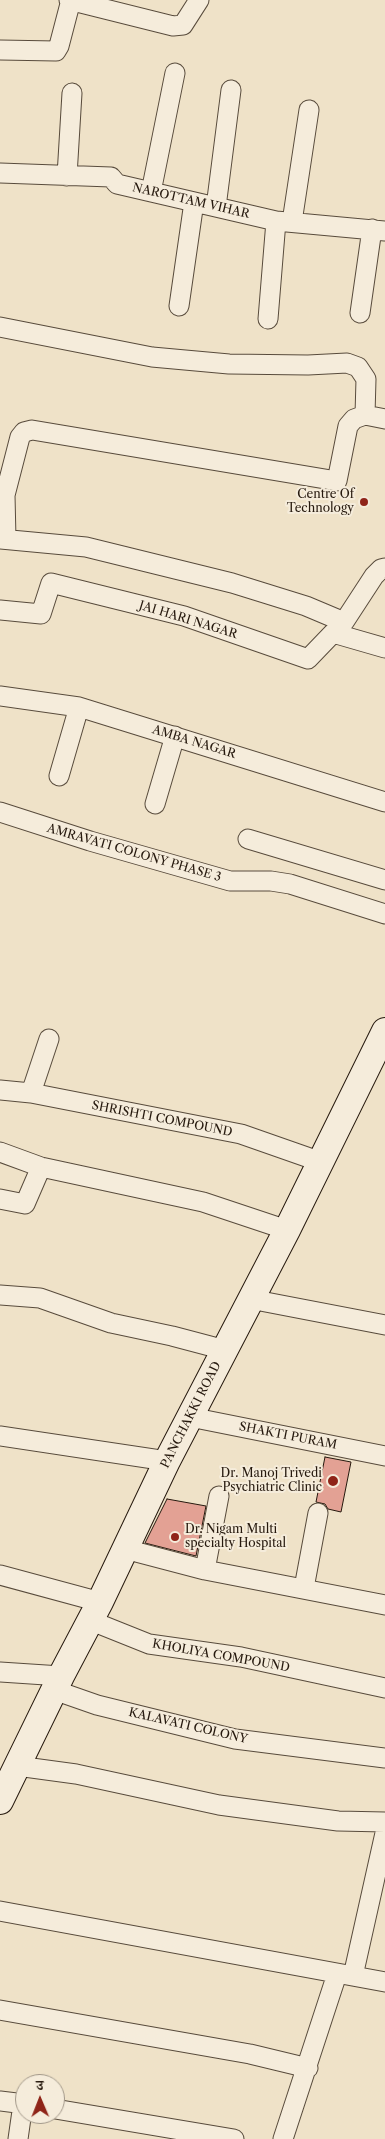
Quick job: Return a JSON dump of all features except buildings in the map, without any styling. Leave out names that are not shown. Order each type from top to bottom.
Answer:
[{"type":"main road","name":"PANCHAKKI ROAD","points":[[0,1801],[167,1460],[321,1162],[379,1059],[385,1031]]},
{"type":"street","points":[[0,50],[56,51],[60,46],[70,0],[173,26],[183,25],[199,0]]},
{"type":"street","points":[[151,192],[175,73]]},
{"type":"street","points":[[216,207],[231,90]]},
{"type":"street","points":[[67,176],[72,93]]},
{"type":"street","points":[[268,318],[284,222],[309,110]]},
{"type":"street","name":"NAROTTAM VIHAR","points":[[0,172],[111,177],[117,184],[284,222],[378,230]]},
{"type":"street","points":[[179,306],[194,202]]},
{"type":"street","points":[[360,313],[378,230]]},
{"type":"street","points":[[0,327],[152,357],[229,364],[308,365],[347,363],[358,367],[366,379],[365,414]]},
{"type":"street","points":[[385,419],[365,414],[354,419],[348,426],[338,481],[32,430],[24,432],[20,437],[5,495],[3,539],[86,547],[232,583],[306,606],[339,628],[385,648]]},
{"type":"street","points":[[339,628],[374,576],[381,569],[385,568]]},
{"type":"street","name":"JAI HARI NAGAR","points":[[0,610],[41,614],[51,583],[184,616],[308,659],[339,628]]},
{"type":"street","name":"AMBA NAGAR","points":[[0,696],[79,707],[385,802]]},
{"type":"street","points":[[59,776],[79,707]]},
{"type":"street","points":[[155,804],[175,736]]},
{"type":"street","name":"AMRAVATI COLONY PHASE 3","points":[[0,812],[230,881],[271,881],[290,884],[385,914]]},
{"type":"street","points":[[248,839],[385,880]]},
{"type":"street","points":[[31,1093],[49,1039]]},
{"type":"street","name":"SHRISHTI COMPOUND","points":[[0,1090],[31,1093],[240,1134],[321,1162]]},
{"type":"street","points":[[0,1152],[41,1167],[202,1202],[287,1230]]},
{"type":"street","points":[[0,1199],[25,1204],[41,1167]]},
{"type":"street","points":[[0,1295],[40,1298],[111,1323],[225,1350]]},
{"type":"street","points":[[250,1299],[385,1325]]},
{"type":"street","name":"SHAKTI PURAM","points":[[190,1417],[385,1456]]},
{"type":"street","points":[[0,1436],[167,1460]]},
{"type":"street","points":[[205,1570],[218,1496]]},
{"type":"street","points":[[304,1588],[318,1514]]},
{"type":"street","points":[[125,1549],[205,1570],[385,1605]]},
{"type":"street","name":"KHOLIYA COMPOUND","points":[[0,1575],[94,1611],[149,1644],[241,1657],[385,1688]]},
{"type":"street","name":"KALAVATI COLONY","points":[[0,1672],[57,1683],[97,1706],[235,1739],[385,1758]]},
{"type":"street","points":[[17,1766],[76,1774],[219,1805],[338,1820],[385,1822]]},
{"type":"street","points":[[283,2139],[308,2068],[345,1975],[385,1833]]},
{"type":"street","points":[[0,1911],[385,1982]]},
{"type":"street","points":[[0,2010],[250,2054],[308,2068]]},
{"type":"street","points":[[0,2101],[15,2103]]},
{"type":"street","points":[[65,2110],[234,2139]]},
{"type":"street","points":[[18,2139],[21,2124]]},
{"type":"place","name":"Centre Of Technology","points":[[364,502]]},
{"type":"place","name":"Dr. Manoj Trivedi Psychiatric Clinic","points":[[333,1481]]},
{"type":"place","name":"Dr. Nigam Multi specialty Hospital","points":[[175,1537]]}]
